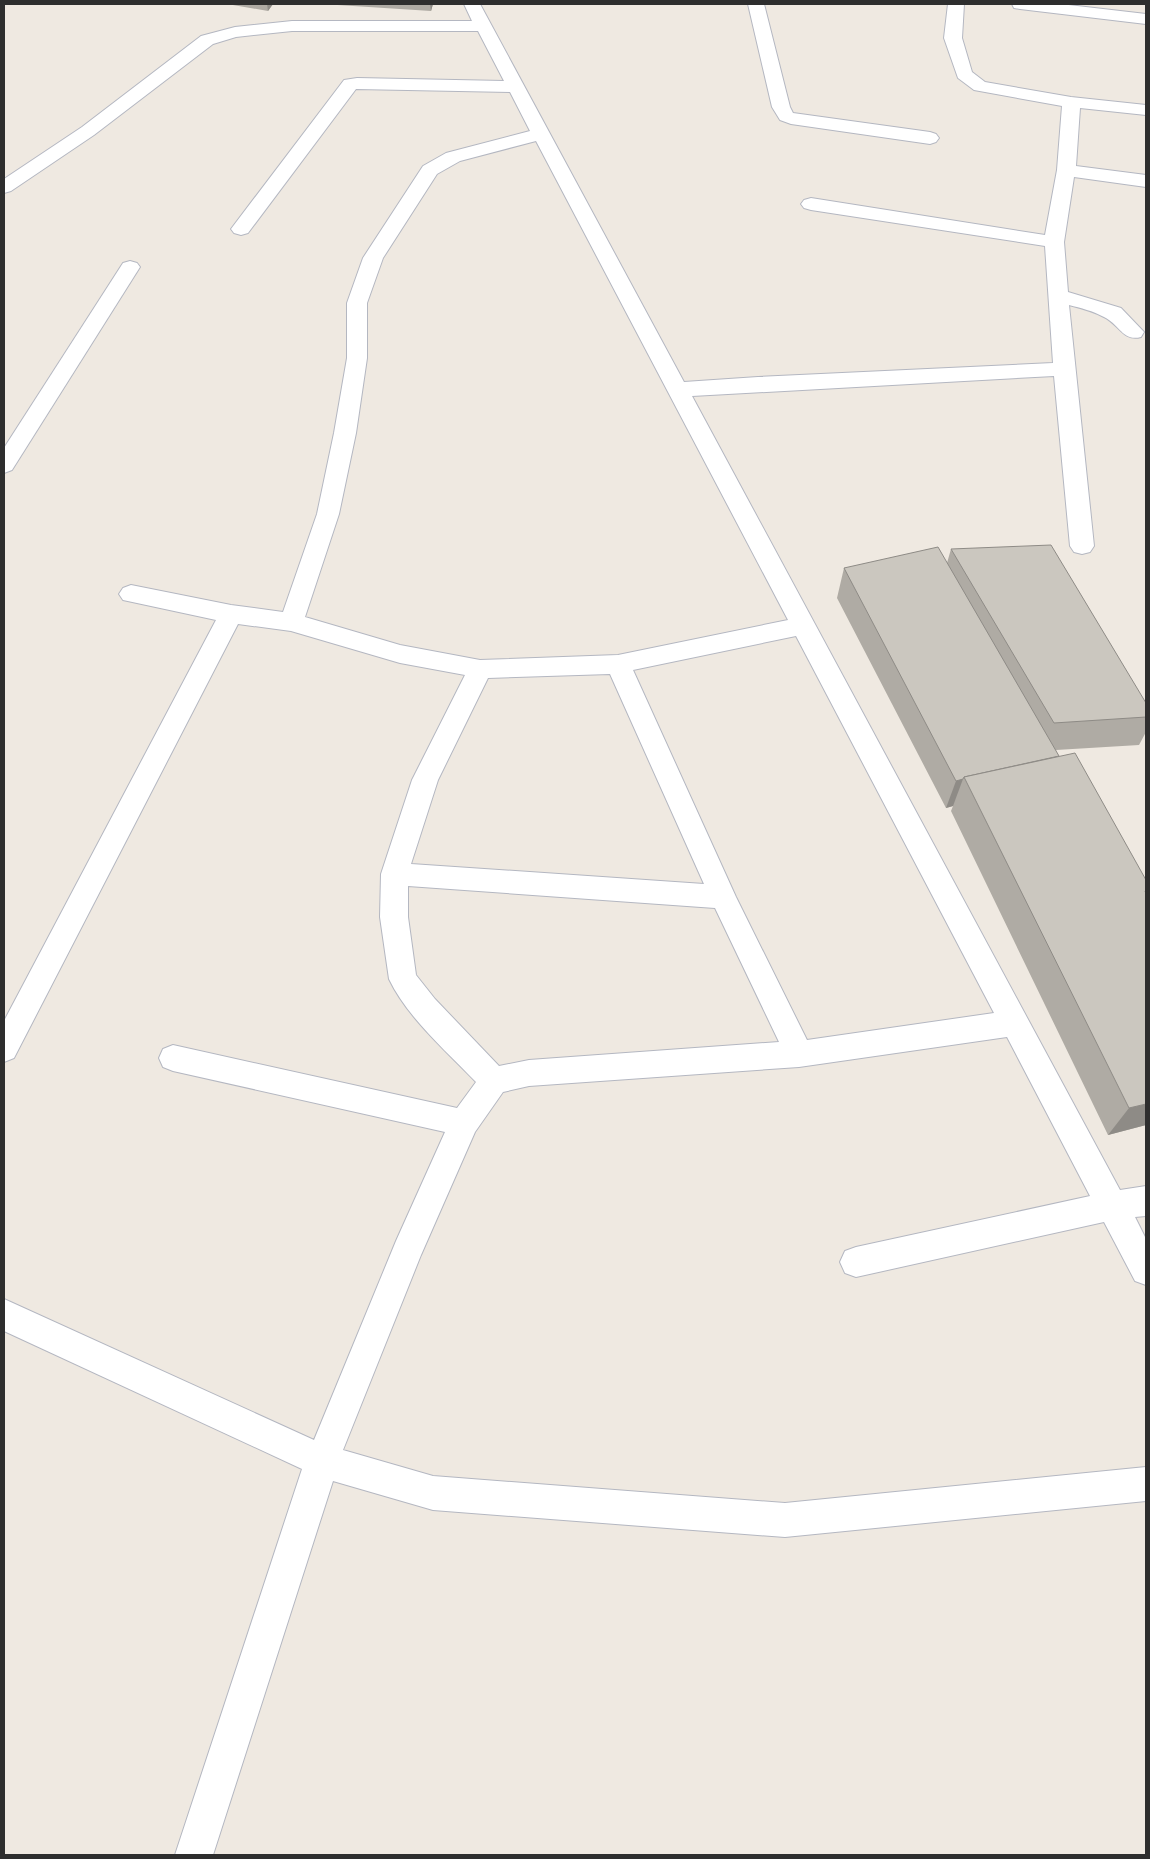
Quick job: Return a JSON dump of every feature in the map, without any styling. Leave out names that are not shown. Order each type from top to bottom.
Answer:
[{"type":"street","points":[[472,4],[1146,1270]]},
{"type":"street","points":[[756,4],[781,107],[786,116],[796,120],[930,138]]},
{"type":"street","points":[[956,4],[954,38],[964,74],[980,86],[1071,102],[1146,110]]},
{"type":"street","points":[[1020,4],[1146,19]]},
{"type":"street","points":[[4,187],[88,131],[207,40],[235,32],[292,26],[484,26]]},
{"type":"street","points":[[241,229],[350,84],[516,87]]},
{"type":"street","points":[[1071,102],[1066,170],[1054,242],[1064,370],[1082,546]]},
{"type":"street","points":[[291,622],[328,514],[345,433],[357,358],[358,303],[373,258],[430,170],[453,157],[541,134]]},
{"type":"street","points":[[1066,170],[1146,182]]},
{"type":"street","points":[[811,204],[1054,242]]},
{"type":"street","points":[[4,465],[130,267]]},
{"type":"street","points":[[1059,296],[1114,313],[1134,332]]},
{"type":"street","points":[[678,390],[758,384],[1064,370]]},
{"type":"street","points":[[131,594],[231,614],[291,622],[400,654],[480,669],[618,664],[803,626]]},
{"type":"street","points":[[4,1048],[231,614]]},
{"type":"street","points":[[618,664],[723,897],[799,1054]]},
{"type":"street","points":[[480,669],[426,780],[394,874],[394,917],[403,979],[425,1008],[494,1081]]},
{"type":"street","points":[[394,874],[723,897]]},
{"type":"street","points":[[194,1855],[322,1461],[407,1252],[464,1123],[494,1081],[529,1073],[799,1054],[1014,1023]]},
{"type":"street","points":[[173,1058],[464,1123]]},
{"type":"street","points":[[856,1262],[1112,1206],[1146,1201]]},
{"type":"street","points":[[4,1316],[322,1461],[433,1493],[785,1520],[1146,1484]]},
{"type":"building","points":[[1051,545],[1146,703],[1146,717],[1054,723],[951,549]]},
{"type":"building","points":[[938,547],[1059,756],[964,777],[956,781],[844,568]]},
{"type":"building","points":[[1075,753],[1146,880],[1146,1104],[1129,1108],[964,777]]}]
